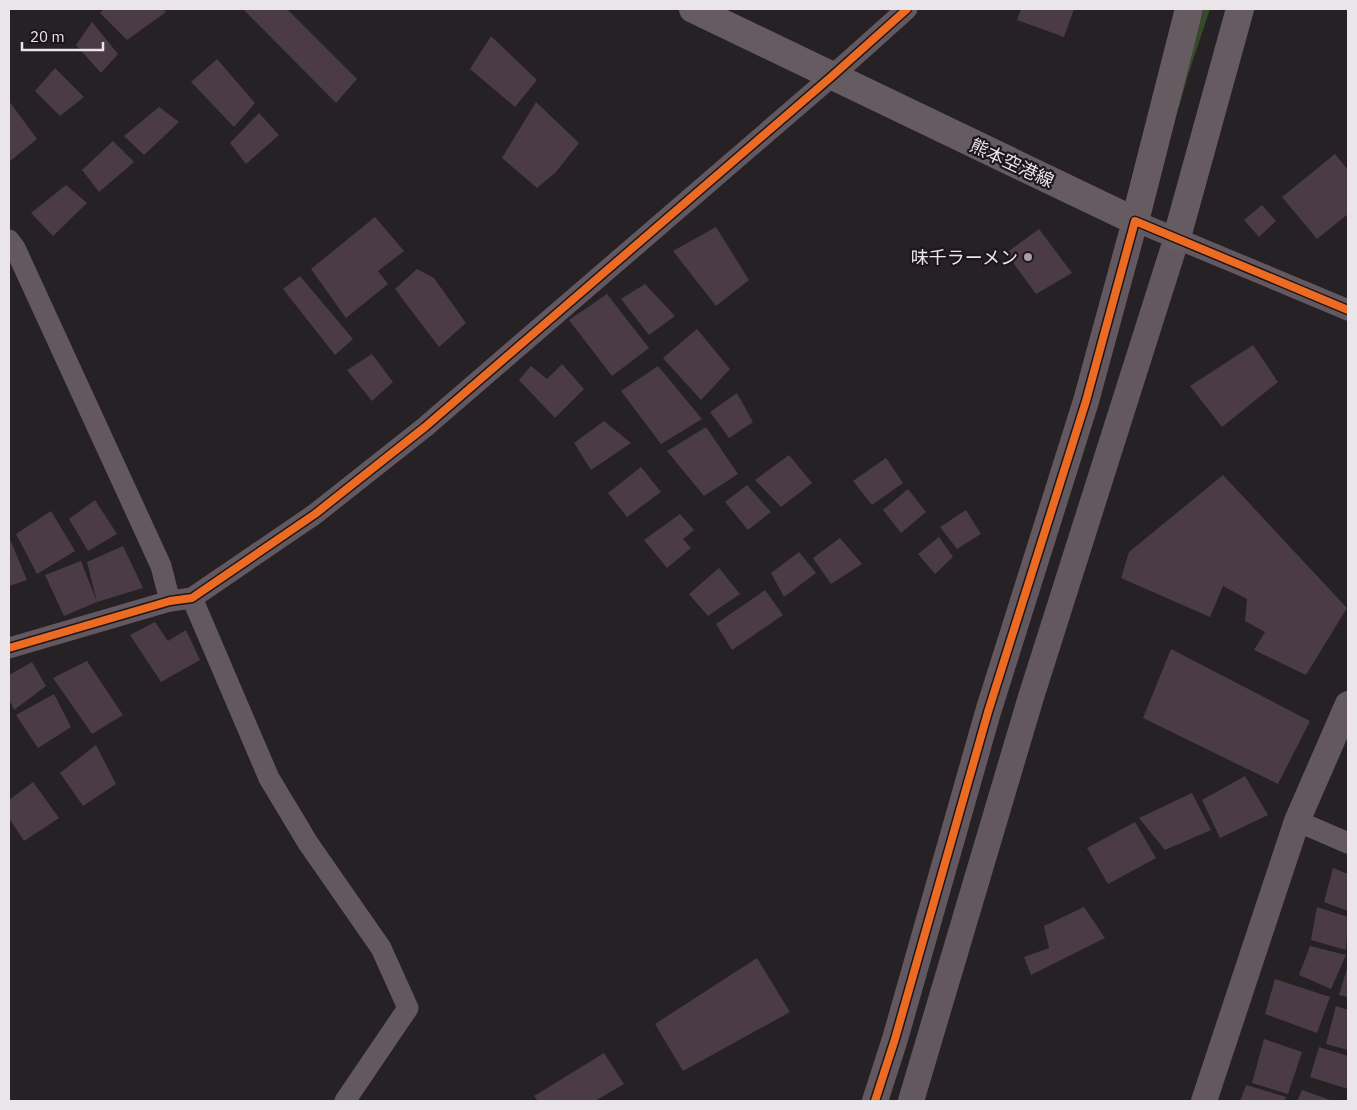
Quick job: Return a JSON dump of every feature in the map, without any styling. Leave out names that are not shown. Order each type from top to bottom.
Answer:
[{"type":"main road","name":"熊本空港線","points":[[692,9],[1135,221]]},
{"type":"main road","points":[[1135,221],[1189,9]]},
{"type":"main road","points":[[1178,237],[1240,9]]},
{"type":"street","points":[[9,648],[170,601],[192,598],[315,514],[426,427],[907,9]]},
{"type":"street","points":[[875,1101],[895,1039],[988,712],[1086,401],[1135,221],[1178,237],[1348,310]]},
{"type":"street","points":[[911,1101],[1031,697],[1178,237]]},
{"type":"street","points":[[9,240],[19,257],[161,566],[170,601]]},
{"type":"street","points":[[192,598],[269,778],[308,843],[381,948],[408,1008],[344,1101]]},
{"type":"street","points":[[1204,1101],[1297,821],[1348,704]]},
{"type":"street","points":[[1297,821],[1348,843]]},
{"type":"green space","points":[[1204,9],[1210,9],[1179,107],[1176,106]]},
{"type":"building","points":[[104,9],[163,9],[166,12],[127,40],[100,13]]},
{"type":"building","points":[[243,9],[287,9],[357,79],[336,103]]},
{"type":"building","points":[[1021,9],[1074,9],[1064,37],[1017,20]]},
{"type":"building","points":[[92,22],[118,54],[101,73],[76,45]]},
{"type":"building","points":[[491,36],[537,80],[515,107],[470,69]]},
{"type":"building","points":[[217,59],[255,103],[234,127],[191,82]]},
{"type":"building","points":[[55,68],[84,97],[60,116],[35,91]]},
{"type":"building","points":[[9,101],[37,139],[9,162]]},
{"type":"building","points":[[536,102],[579,143],[556,172],[537,188],[502,158]]},
{"type":"building","points":[[159,107],[179,122],[144,155],[124,136]]},
{"type":"building","points":[[259,113],[279,135],[246,164],[230,143]]},
{"type":"building","points":[[113,141],[134,162],[99,192],[82,170]]},
{"type":"building","points":[[1335,154],[1348,170],[1348,214],[1317,239],[1282,197]]},
{"type":"building","points":[[66,185],[87,203],[53,236],[31,213]]},
{"type":"building","points":[[1262,205],[1276,221],[1259,237],[1244,220]]},
{"type":"building","points":[[375,217],[404,251],[378,271],[388,284],[346,318],[311,269]]},
{"type":"building","points":[[716,227],[749,280],[716,306],[673,251]]},
{"type":"building","points":[[1039,229],[1072,273],[1036,294],[1006,253]]},
{"type":"building","points":[[417,269],[434,278],[466,323],[439,347],[395,289]]},
{"type":"building","points":[[300,276],[353,339],[335,355],[283,289]]},
{"type":"building","points":[[645,284],[675,316],[649,335],[621,299]]},
{"type":"building","points":[[607,294],[649,348],[612,376],[569,320]]},
{"type":"building","points":[[697,329],[730,369],[701,400],[663,358]]},
{"type":"building","points":[[1253,345],[1278,382],[1222,427],[1190,386]]},
{"type":"building","points":[[372,354],[393,382],[372,401],[347,370]]},
{"type":"building","points":[[562,364],[584,389],[555,418],[519,380],[531,366],[547,379]]},
{"type":"building","points":[[658,366],[702,419],[661,444],[621,391]]},
{"type":"building","points":[[737,393],[753,422],[729,438],[710,412]]},
{"type":"building","points":[[604,421],[631,443],[591,470],[574,443]]},
{"type":"building","points":[[706,427],[738,474],[704,496],[667,451]]},
{"type":"building","points":[[789,455],[812,483],[781,507],[755,480]]},
{"type":"building","points":[[886,458],[903,483],[872,505],[853,481]]},
{"type":"building","points":[[641,467],[661,492],[627,517],[608,493]]},
{"type":"building","points":[[1223,475],[1347,608],[1306,675],[1254,650],[1265,632],[1245,621],[1247,599],[1223,586],[1210,617],[1121,578],[1129,552]]},
{"type":"building","points":[[747,485],[771,512],[748,530],[725,502]]},
{"type":"building","points":[[908,489],[926,512],[901,533],[883,510]]},
{"type":"building","points":[[95,500],[117,534],[88,551],[69,519]]},
{"type":"building","points":[[966,510],[981,534],[957,549],[940,527]]},
{"type":"building","points":[[51,511],[75,551],[37,574],[16,534]]},
{"type":"building","points":[[680,514],[694,530],[683,539],[691,548],[667,568],[644,540]]},
{"type":"building","points":[[9,537],[27,580],[9,586]]},
{"type":"building","points":[[939,537],[953,557],[935,574],[918,554]]},
{"type":"building","points":[[840,538],[862,564],[831,584],[813,558]]},
{"type":"building","points":[[123,546],[143,588],[97,602],[87,562]]},
{"type":"building","points":[[799,552],[816,573],[784,597],[771,573]]},
{"type":"building","points":[[81,561],[97,602],[64,616],[45,575]]},
{"type":"building","points":[[719,568],[740,594],[708,616],[689,594]]},
{"type":"building","points":[[765,590],[783,615],[732,650],[716,624]]},
{"type":"building","points":[[155,622],[168,641],[186,630],[200,660],[161,682],[130,635]]},
{"type":"building","points":[[1171,649],[1310,721],[1278,784],[1143,718]]},
{"type":"building","points":[[87,661],[123,715],[92,734],[53,678]]},
{"type":"building","points":[[32,662],[46,686],[14,710],[9,699],[9,675]]},
{"type":"building","points":[[54,694],[71,727],[38,748],[16,715]]},
{"type":"building","points":[[96,745],[116,784],[83,806],[60,773]]},
{"type":"building","points":[[1245,776],[1268,815],[1220,838],[1202,800]]},
{"type":"building","points":[[33,782],[59,818],[24,841],[9,818],[9,800]]},
{"type":"building","points":[[1192,793],[1211,830],[1165,850],[1139,818]]},
{"type":"building","points":[[1135,822],[1156,858],[1108,884],[1087,848]]},
{"type":"building","points":[[1333,868],[1348,874],[1348,911],[1324,902]]},
{"type":"building","points":[[1084,907],[1105,938],[1031,975],[1024,957],[1049,948],[1044,926]]},
{"type":"building","points":[[1317,907],[1348,917],[1346,950],[1311,940]]},
{"type":"building","points":[[1310,946],[1346,955],[1331,989],[1299,975]]},
{"type":"building","points":[[757,958],[790,1012],[683,1071],[655,1024]]},
{"type":"building","points":[[1348,965],[1348,997],[1339,995]]},
{"type":"building","points":[[1275,979],[1330,997],[1317,1033],[1265,1014]]},
{"type":"building","points":[[1336,1006],[1348,1010],[1348,1050],[1326,1044]]},
{"type":"building","points":[[1264,1039],[1302,1052],[1288,1094],[1252,1083]]},
{"type":"building","points":[[1319,1047],[1348,1056],[1348,1089],[1310,1077]]},
{"type":"building","points":[[604,1053],[624,1084],[595,1101],[538,1101],[534,1096]]},
{"type":"building","points":[[1246,1085],[1286,1097],[1284,1101],[1240,1101]]},
{"type":"building","points":[[1302,1090],[1333,1101],[1297,1101]]},
{"type":"cycle path","points":[[9,648],[170,601],[192,598],[315,514],[425,427],[831,77],[907,9]]},
{"type":"cycle path","points":[[875,1101],[895,1039],[988,712],[1086,401],[1135,221],[1348,310]]},
{"type":"place","name":"味千ラーメン","points":[[1028,257]]}]
